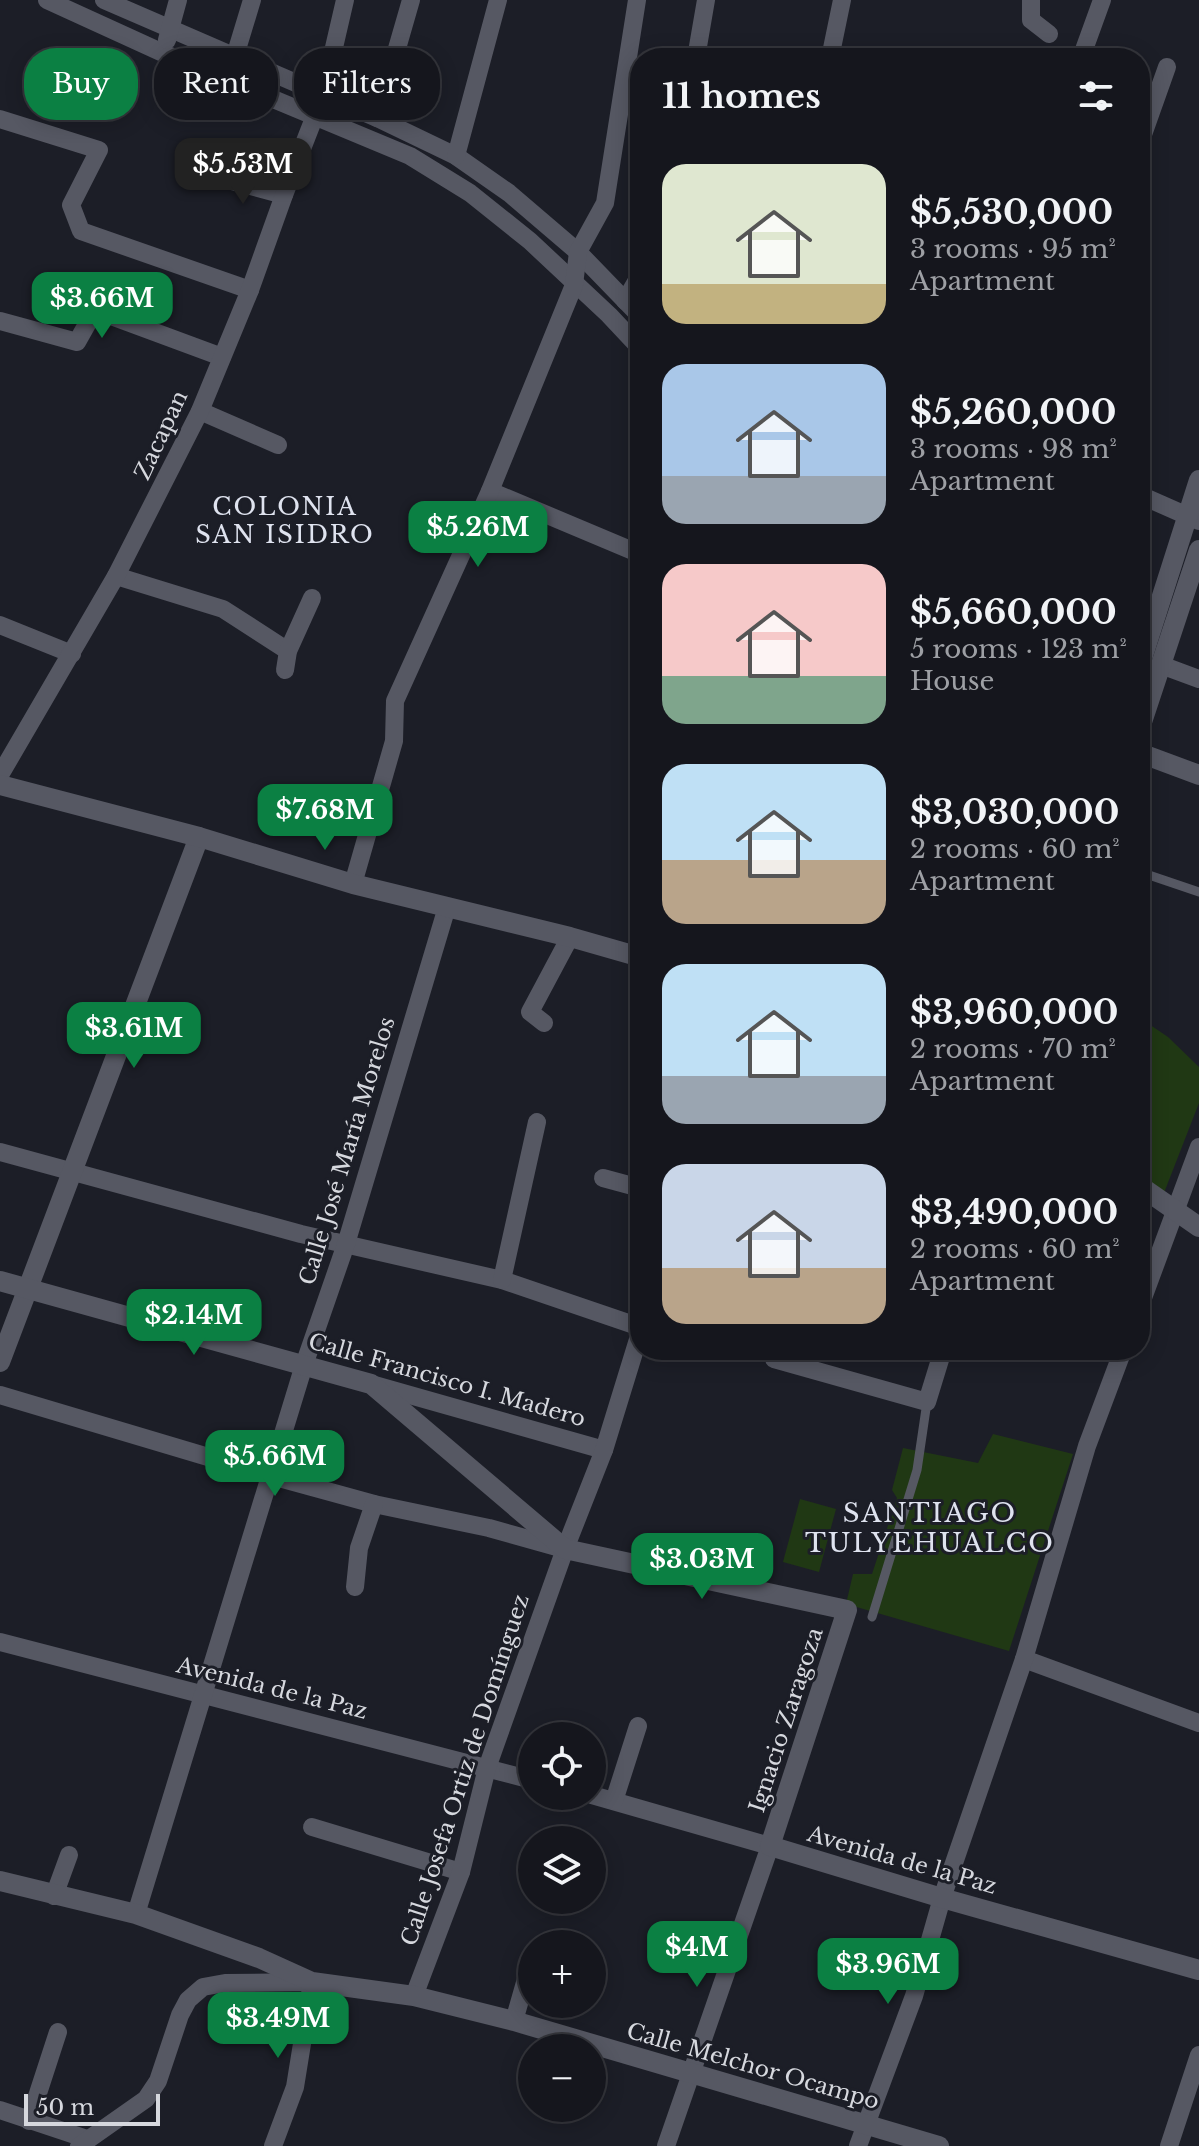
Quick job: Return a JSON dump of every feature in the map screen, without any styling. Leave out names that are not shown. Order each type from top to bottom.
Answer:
[{"type":"main road","points":[[1150,665],[1193,518],[1199,480]]},
{"type":"main road","points":[[1150,665],[1199,550]]},
{"type":"main road","points":[[1150,757],[1199,775]]},
{"type":"main road","points":[[0,785],[199,837],[353,884],[630,954]]},
{"type":"main road","points":[[0,1362],[199,837]]},
{"type":"main road","points":[[1150,1193],[1199,1227]]},
{"type":"main road","name":"Calle Francisco I. Madero","points":[[0,1281],[371,1384]]},
{"type":"main road","points":[[371,1384],[565,1549]]},
{"type":"main road","name":"Ignacio Zaragoza","points":[[565,1549],[847,1610],[770,1846]]},
{"type":"main road","name":"Avenida de la Paz","points":[[770,1846],[1199,1970]]},
{"type":"main road","name":"Calle Melchor Ocampo","points":[[0,1881],[136,1914],[259,1958],[312,1982],[414,1996],[514,2021],[939,2146]]},
{"type":"street","points":[[47,0],[154,49]]},
{"type":"street","points":[[104,0],[216,48]]},
{"type":"street","points":[[165,48],[178,0]]},
{"type":"street","points":[[237,48],[252,0]]},
{"type":"street","name":"Zacapan","points":[[334,48],[345,0]]},
{"type":"street","points":[[397,48],[411,0]]},
{"type":"street","points":[[456,156],[498,0]]},
{"type":"street","points":[[353,884],[394,741],[395,701],[490,491],[574,285],[578,252],[605,203],[637,0]]},
{"type":"street","points":[[698,48],[706,0]]},
{"type":"street","points":[[832,48],[842,0]]},
{"type":"street","points":[[1031,0],[1031,20],[1049,34]]},
{"type":"street","points":[[1085,48],[1102,0]]},
{"type":"street","points":[[1150,115],[1167,67]]},
{"type":"street","points":[[0,119],[99,150],[71,205],[81,231],[250,290]]},
{"type":"street","name":"Zacapan","points":[[0,775],[116,576],[200,411],[250,290],[314,120]]},
{"type":"street","points":[[322,120],[410,156],[470,193],[530,241],[630,337]]},
{"type":"street","points":[[381,120],[456,156],[509,193],[578,252],[630,306]]},
{"type":"street","points":[[213,176],[284,195]]},
{"type":"street","points":[[625,301],[630,292]]},
{"type":"street","points":[[0,321],[77,342],[95,310],[222,357]]},
{"type":"street","points":[[200,411],[278,445]]},
{"type":"street","points":[[490,491],[630,550]]},
{"type":"street","points":[[1150,499],[1193,518]]},
{"type":"street","points":[[116,576],[223,609],[288,651]]},
{"type":"street","points":[[285,670],[288,651],[312,598]]},
{"type":"street","points":[[0,625],[72,654]]},
{"type":"street","points":[[1150,665],[1199,679]]},
{"type":"street","name":"Calle José María Morelos","points":[[136,1914],[304,1365],[346,1244],[447,907]]},
{"type":"street","points":[[544,1023],[530,1012],[570,937]]},
{"type":"street","points":[[502,1280],[537,1122]]},
{"type":"street","points":[[1150,1280],[1199,1147]]},
{"type":"street","points":[[0,1152],[346,1244],[502,1280],[630,1326]]},
{"type":"street","points":[[603,1178],[630,1185]]},
{"type":"street","name":"Calle Josefa Ortiz de Domínguez","points":[[414,1996],[461,1872],[487,1768],[565,1549],[604,1450],[631,1360]]},
{"type":"street","points":[[778,1360],[927,1402],[940,1360]]},
{"type":"street","points":[[858,2146],[914,1996],[942,1898],[1024,1659],[1087,1446],[1119,1360]]},
{"type":"street","name":"Calle Francisco I. Madero","points":[[371,1384],[604,1450]]},
{"type":"street","points":[[0,1395],[374,1504],[489,1528],[565,1549]]},
{"type":"street","points":[[355,1587],[359,1548],[374,1504]]},
{"type":"street","name":"Avenida de la Paz","points":[[0,1642],[518,1776]]},
{"type":"street","points":[[1024,1659],[1199,1723]]},
{"type":"street","points":[[614,1801],[638,1726]]},
{"type":"street","name":"Avenida de la Paz","points":[[606,1799],[770,1846]]},
{"type":"street","points":[[312,1827],[461,1872]]},
{"type":"street","points":[[666,2146],[770,1846]]},
{"type":"street","points":[[54,1896],[69,1855]]},
{"type":"street","points":[[0,2110],[83,2143],[146,2099],[158,2081],[184,2007],[203,1987],[225,1983],[312,1982],[295,2087],[273,2146]]},
{"type":"street","points":[[514,2021],[518,2007]]},
{"type":"street","points":[[29,2121],[58,2032]]},
{"type":"street","points":[[1169,2146],[1199,2055]]},
{"type":"lane","points":[[1150,875],[1199,892]]},
{"type":"lane","points":[[872,1617],[917,1470],[927,1402]]},
{"type":"green space","points":[[1150,1025],[1168,1037],[1199,1067],[1199,1103],[1162,1198],[1150,1189]]},
{"type":"green space","points":[[993,1434],[1073,1454],[1009,1651],[846,1604],[853,1574],[872,1574],[897,1498],[892,1490],[903,1448],[978,1463]]},
{"type":"green space","points":[[800,1499],[836,1509],[819,1572],[783,1562]]},
{"type":"district","name":"COLONIA SAN ISIDRO","points":[[285,520]]},
{"type":"district","name":"SANTIAGO TULYEHUALCO","points":[[930,1528]]}]
